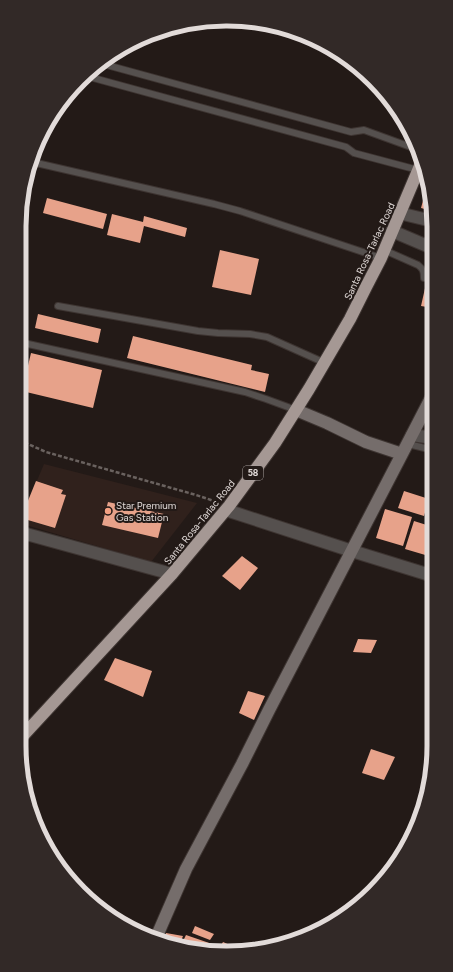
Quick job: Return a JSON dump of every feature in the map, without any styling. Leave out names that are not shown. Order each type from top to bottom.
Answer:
[{"type":"highway","name":"Santa Rosa-Tarlac Road","points":[[26,732],[172,574],[227,508],[275,443],[325,363],[350,319],[382,254],[418,170]]},
{"type":"street","points":[[399,213],[427,220]]},
{"type":"street","points":[[392,231],[427,246]]},
{"type":"street","points":[[158,934],[186,869],[242,764],[427,406]]},
{"type":"street","points":[[296,410],[366,442],[407,444],[427,439]]},
{"type":"street","points":[[227,508],[352,552],[427,574]]},
{"type":"street","points":[[26,534],[172,574]]},
{"type":"lane","points":[[107,65],[351,132],[364,130],[410,147]]},
{"type":"lane","points":[[92,78],[346,147],[354,153],[417,165]]},
{"type":"lane","points":[[37,163],[240,211],[418,265],[424,271],[424,278]]},
{"type":"lane","points":[[58,306],[198,331],[250,334],[267,337],[325,363]]},
{"type":"lane","points":[[26,344],[245,392],[296,410]]},
{"type":"lane","points":[[407,444],[427,449]]},
{"type":"path","points":[[26,443],[46,452],[196,496],[227,508]]},
{"type":"shaded area","name":"Star Premium Gas Station","points":[[44,464],[197,503],[151,562],[26,525],[26,506]]},
{"type":"building","points":[[424,196],[426,209],[421,208]]},
{"type":"building","points":[[47,198],[107,214],[103,229],[43,213]]},
{"type":"building","points":[[112,214],[143,222],[144,216],[187,228],[185,237],[144,226],[140,243],[107,235]]},
{"type":"building","points":[[220,250],[259,259],[251,295],[212,287]]},
{"type":"building","points":[[427,279],[427,307],[421,306]]},
{"type":"building","points":[[38,314],[101,329],[98,343],[35,328]]},
{"type":"building","points":[[133,336],[252,365],[251,370],[269,374],[265,392],[127,358]]},
{"type":"building","points":[[31,353],[102,370],[93,408],[26,392],[26,374]]},
{"type":"building","points":[[36,481],[63,490],[61,494],[66,495],[55,528],[26,519],[26,506]]},
{"type":"building","points":[[404,491],[427,498],[427,506],[424,516],[398,508]]},
{"type":"building","points":[[108,502],[164,514],[158,538],[102,525]]},
{"type":"building","points":[[385,509],[412,517],[403,546],[376,538]]},
{"type":"building","points":[[414,521],[427,525],[427,556],[405,549]]},
{"type":"building","points":[[242,556],[258,568],[240,590],[222,576]]},
{"type":"building","points":[[358,639],[377,640],[371,653],[353,652]]},
{"type":"building","points":[[115,658],[152,671],[143,697],[104,680]]},
{"type":"building","points":[[248,691],[265,696],[254,720],[239,713]]},
{"type":"building","points":[[371,749],[395,757],[384,780],[362,773]]},
{"type":"building","points":[[195,926],[214,934],[210,940],[192,933]]},
{"type":"building","points":[[166,933],[183,936],[181,941],[165,936]]},
{"type":"building","points":[[186,935],[215,945],[213,946],[183,941]]},
{"type":"building","points":[[223,942],[232,946],[226,946],[221,946]]},
{"type":"place","name":"Star Premium Gas Station","points":[[108,511]]}]
